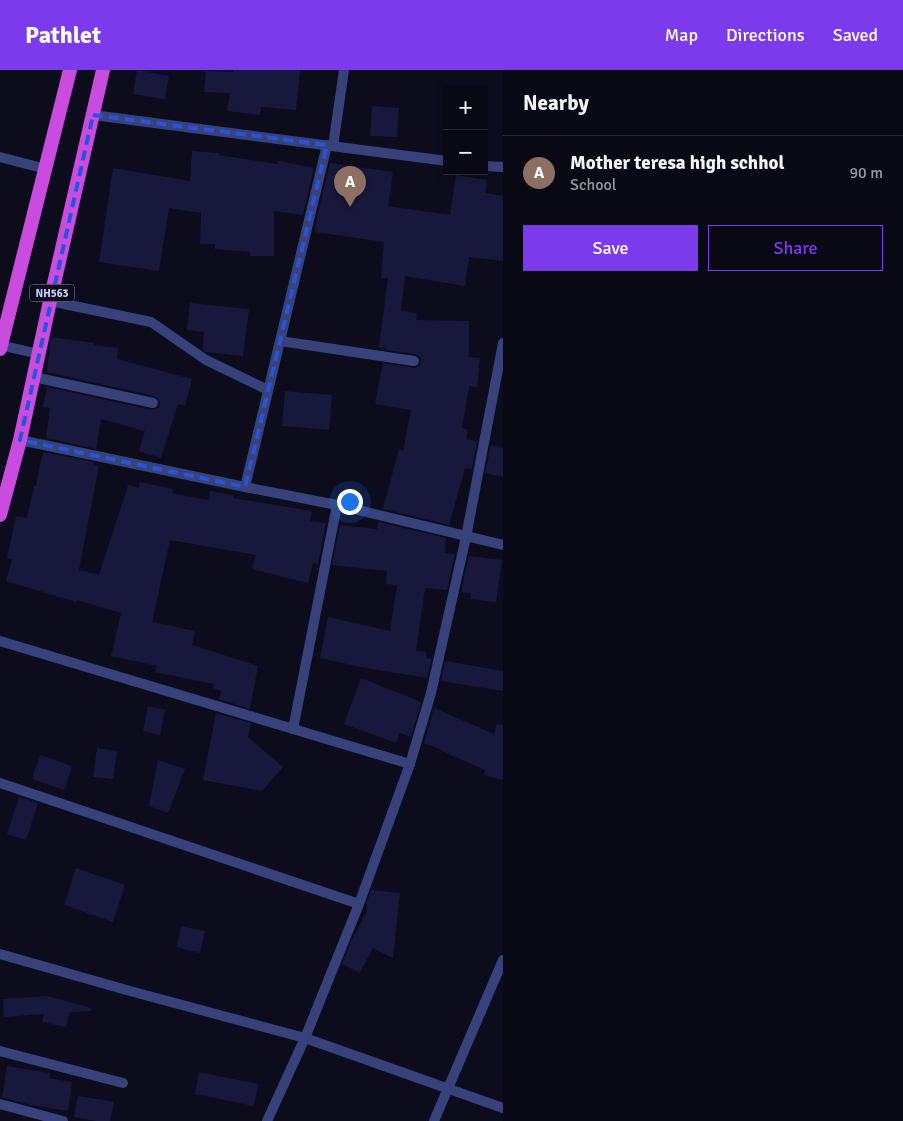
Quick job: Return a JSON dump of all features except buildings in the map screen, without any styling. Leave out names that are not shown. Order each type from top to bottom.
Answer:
[{"type":"highway","name":"NH563","points":[[0,347],[70,70]]},
{"type":"highway","name":"NH563","points":[[0,516],[20,440],[50,301],[104,70]]},
{"type":"street","points":[[245,487],[330,145],[344,70]]},
{"type":"street","points":[[93,115],[443,160]]},
{"type":"street","points":[[0,157],[46,169]]},
{"type":"street","points":[[488,166],[503,167]]},
{"type":"street","points":[[50,301],[151,322],[206,360],[268,390]]},
{"type":"street","points":[[280,341],[414,361]]},
{"type":"street","points":[[267,1121],[305,1038],[359,904],[410,764],[431,693],[466,537],[503,343]]},
{"type":"street","points":[[0,347],[39,354]]},
{"type":"street","points":[[34,377],[153,403]]},
{"type":"street","points":[[20,440],[337,505],[503,545]]},
{"type":"street","points":[[293,729],[337,505]]},
{"type":"street","points":[[0,641],[410,764]]},
{"type":"street","points":[[0,783],[359,904]]},
{"type":"street","points":[[0,954],[305,1038],[503,1108]]},
{"type":"street","points":[[434,1121],[503,960]]},
{"type":"street","points":[[0,1051],[123,1083]]},
{"type":"street","points":[[0,1104],[63,1121]]},
{"type":"highlighted area","points":[[93,115],[327,145],[245,487],[20,440]]},
{"type":"place","name":"Mother teresa high schhol","points":[[350,207]]}]
